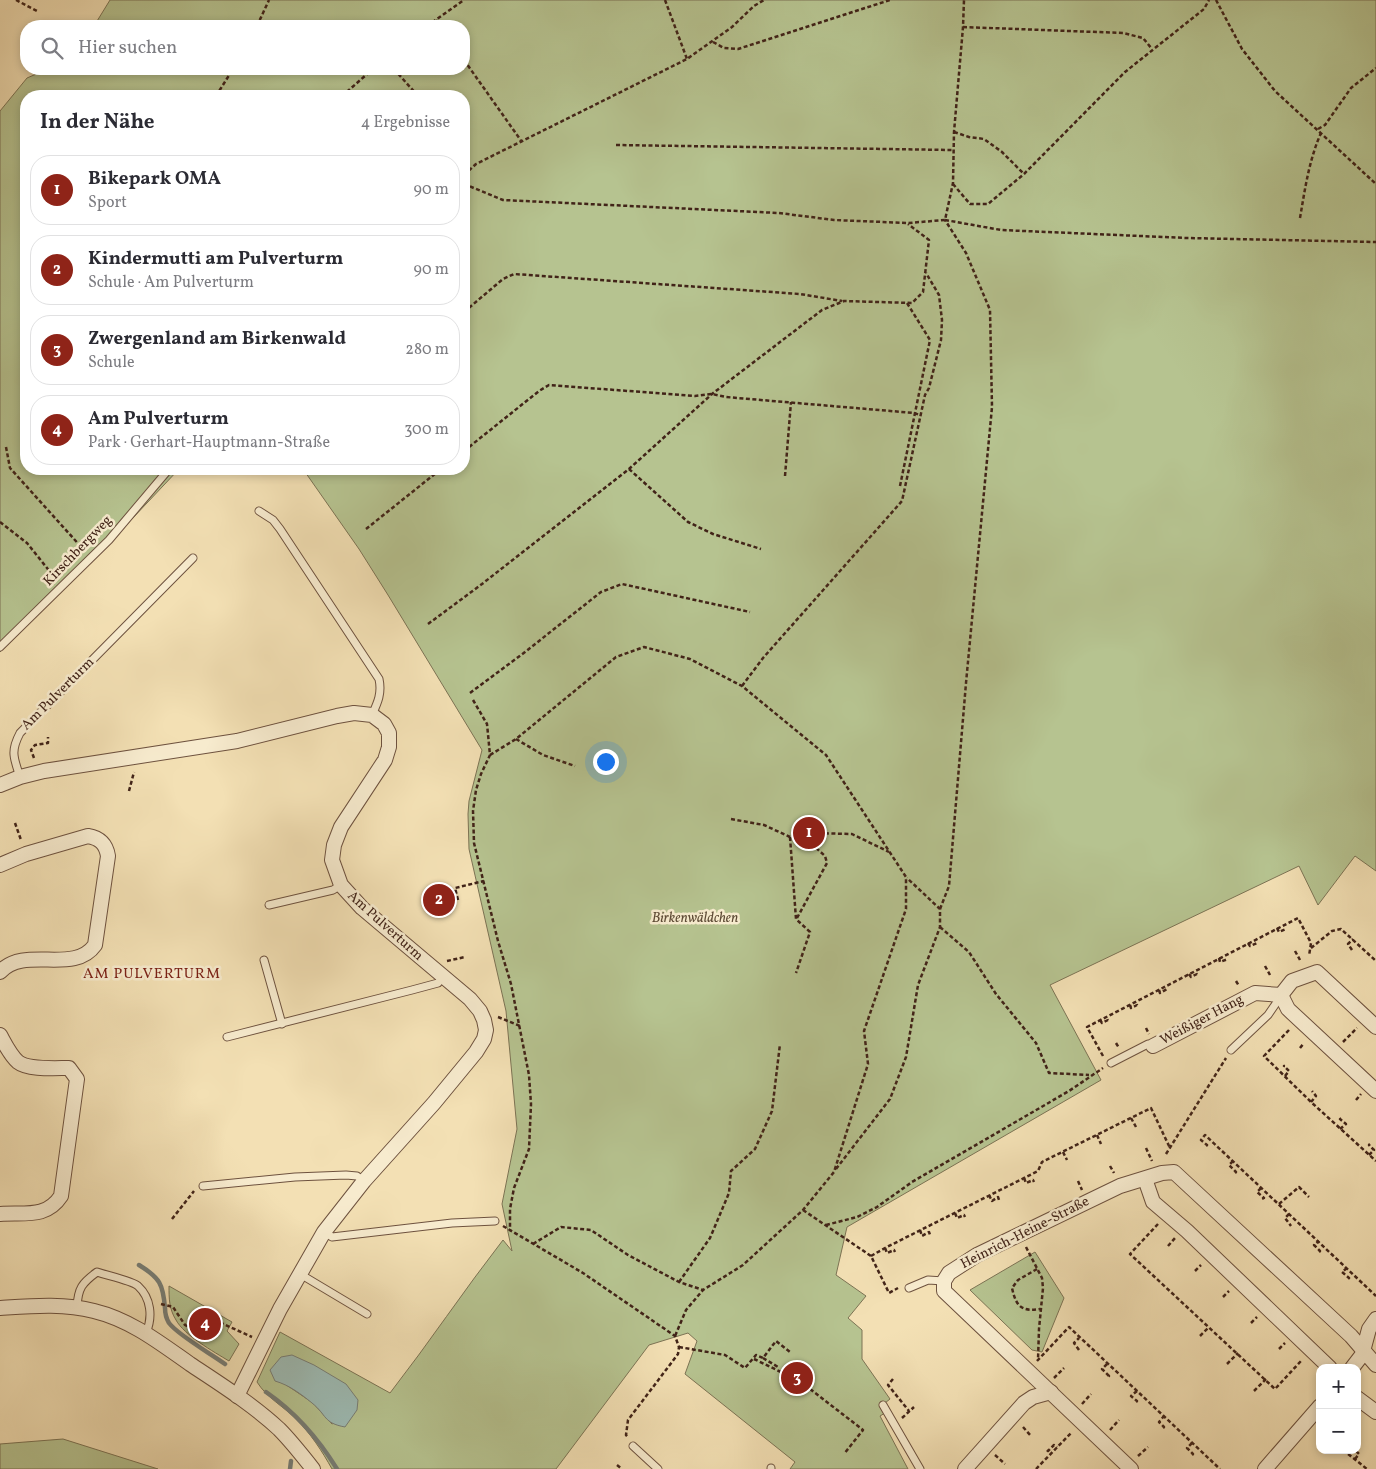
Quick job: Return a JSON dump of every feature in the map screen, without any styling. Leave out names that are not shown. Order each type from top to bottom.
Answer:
[{"type":"street","points":[[0,785],[20,777],[44,771],[237,741],[337,716],[354,713],[372,716]]},
{"type":"street","name":"Am Pulverturm","points":[[237,1396],[300,1274],[324,1232],[364,1181],[434,1103],[476,1052],[484,1039],[486,1030],[480,1012],[470,999],[362,908],[341,885],[332,860],[336,836],[380,769],[389,747],[389,733],[384,724],[372,716]]},
{"type":"street","points":[[0,865],[26,854],[88,836],[102,842],[108,856],[94,945],[89,953],[80,958],[22,960],[10,964],[0,972]]},
{"type":"street","points":[[1376,1027],[1317,972],[1292,981],[1281,995],[1288,1009],[1376,1091]]},
{"type":"street","name":"Weißiger Hang","points":[[1153,1046],[1255,993],[1281,995]]},
{"type":"street","points":[[0,1035],[18,1062],[26,1067],[69,1068],[74,1073],[76,1079],[61,1196],[56,1204],[41,1212],[0,1214]]},
{"type":"street","name":"Heinrich-Heine-Straße","points":[[944,1281],[949,1273],[977,1255],[1088,1200],[1120,1186],[1162,1173],[1174,1172],[1344,1330],[1376,1365]]},
{"type":"street","points":[[1145,1179],[1153,1202],[1187,1231],[1326,1364]]},
{"type":"street","points":[[944,1281],[944,1291],[1051,1386],[1134,1464]]},
{"type":"street","points":[[0,1308],[26,1306],[77,1307],[121,1320],[146,1333],[237,1396],[279,1429],[313,1469]]},
{"type":"street","points":[[1355,1364],[1362,1355],[1370,1329],[1376,1319]]},
{"type":"street","points":[[965,1469],[1024,1403],[1051,1386]]},
{"type":"street","points":[[1361,1401],[1376,1412]]},
{"type":"street","points":[[1265,1469],[1317,1409]]},
{"type":"lane","name":"Kirschbergweg","points":[[0,647],[109,540],[164,475]]},
{"type":"lane","points":[[259,511],[273,520],[280,529],[379,679],[380,696],[372,716]]},
{"type":"lane","name":"Am Pulverturm","points":[[20,777],[14,758],[13,745],[20,732],[193,558]]},
{"type":"lane","points":[[269,905],[333,890],[341,885]]},
{"type":"lane","points":[[264,960],[282,1024]]},
{"type":"lane","points":[[227,1037],[438,983],[443,977]]},
{"type":"lane","points":[[1231,1050],[1268,1015],[1281,995]]},
{"type":"lane","points":[[1108,1061],[1148,1044],[1153,1046]]},
{"type":"lane","points":[[200,1187],[295,1177],[337,1175],[357,1176],[364,1181]]},
{"type":"lane","points":[[324,1232],[332,1236],[452,1223],[495,1221]]},
{"type":"lane","points":[[77,1307],[78,1294],[85,1281],[97,1272],[137,1285],[149,1303],[149,1325],[146,1333]]},
{"type":"lane","points":[[300,1274],[367,1314]]},
{"type":"lane","points":[[907,1286],[928,1280],[944,1281]]},
{"type":"lane","points":[[883,1405],[920,1469]]},
{"type":"lane","points":[[633,1446],[658,1469]]},
{"type":"path","points":[[16,0],[37,11]]},
{"type":"path","points":[[260,20],[269,0]]},
{"type":"path","points":[[436,20],[464,0]]},
{"type":"path","points":[[665,0],[687,59]]},
{"type":"path","points":[[470,170],[476,164],[687,59],[713,42],[764,0]]},
{"type":"path","points":[[713,42],[724,48],[738,50],[890,0]]},
{"type":"path","points":[[675,1336],[686,1310],[703,1290],[743,1265],[802,1210],[890,1099],[906,1057],[918,985],[940,926],[940,909],[949,886],[992,407],[990,310],[966,253],[945,220],[953,182],[954,132],[964,0]]},
{"type":"path","points":[[953,182],[961,195],[970,204],[988,204],[1024,174],[1125,72],[1204,8],[1209,0]]},
{"type":"path","points":[[1216,0],[1242,49],[1275,91],[1376,184]]},
{"type":"path","points":[[963,27],[1124,33],[1143,38],[1152,49]]},
{"type":"path","points":[[470,68],[522,142]]},
{"type":"path","points":[[1318,129],[1325,125],[1351,88],[1376,68]]},
{"type":"path","points":[[220,90],[229,75]]},
{"type":"path","points":[[349,90],[366,75]]},
{"type":"path","points":[[399,75],[413,90]]},
{"type":"path","points":[[954,132],[969,138],[984,139],[1002,152],[1024,174]]},
{"type":"path","points":[[1300,218],[1306,179],[1314,148],[1321,132]]},
{"type":"path","points":[[616,145],[953,150]]},
{"type":"path","points":[[470,186],[503,200],[779,213],[834,220],[908,224],[945,220],[1001,230],[1187,238],[1376,242]]},
{"type":"path","points":[[470,307],[503,279],[514,274],[800,294],[844,301],[912,304],[923,292],[929,240],[908,224]]},
{"type":"path","points":[[742,686],[764,658],[902,501],[925,395],[929,388],[941,340],[942,320],[939,295],[925,272]]},
{"type":"path","points":[[428,624],[630,469],[712,394],[822,310],[844,301]]},
{"type":"path","points":[[900,486],[930,340],[907,303]]},
{"type":"path","points":[[470,446],[549,385],[695,396],[712,394],[726,397],[921,415]]},
{"type":"path","points":[[785,476],[791,402]]},
{"type":"path","points":[[6,446],[10,468],[87,553]]},
{"type":"path","points":[[630,469],[688,522],[713,534],[761,550]]},
{"type":"path","points":[[366,529],[434,475]]},
{"type":"path","points":[[0,522],[27,543],[54,578]]},
{"type":"path","points":[[470,693],[601,592],[622,584],[750,612]]},
{"type":"path","points":[[490,755],[516,740],[616,657],[644,647],[690,659],[742,686],[826,755],[906,877],[940,909]]},
{"type":"path","points":[[473,700],[487,724],[490,755],[476,790],[473,811],[474,843],[498,941],[511,984],[529,1075],[531,1104],[529,1149],[514,1188],[510,1209],[510,1230]]},
{"type":"path","points":[[34,760],[31,750],[35,745],[48,743],[48,737]]},
{"type":"path","points":[[516,740],[543,755],[575,766]]},
{"type":"path","points":[[129,791],[134,772]]},
{"type":"path","points":[[731,819],[764,825],[790,836],[814,833],[852,834],[890,853]]},
{"type":"path","points":[[15,822],[19,834]]},
{"type":"path","points":[[796,919],[827,863],[825,856],[814,846],[814,833]]},
{"type":"path","points":[[790,836],[796,919],[810,932],[796,974]]},
{"type":"path","points":[[834,1172],[868,1064],[864,1031],[906,909],[906,877]]},
{"type":"path","points":[[458,900],[455,888],[484,881]]},
{"type":"path","points":[[826,1225],[857,1217],[877,1207],[912,1182],[1069,1091],[1091,1075],[1108,1061],[1087,1027],[1298,918],[1311,942],[1309,956]]},
{"type":"path","points":[[940,926],[969,952],[996,994],[1036,1042],[1049,1073],[1091,1075]]},
{"type":"path","points":[[1277,928],[1278,932],[1286,929]]},
{"type":"path","points":[[1310,948],[1332,931],[1341,929],[1376,961]]},
{"type":"path","points":[[1352,950],[1348,944],[1353,939]]},
{"type":"path","points":[[1248,943],[1250,946],[1257,944]]},
{"type":"path","points":[[1295,951],[1300,960]]},
{"type":"path","points":[[440,962],[465,957]]},
{"type":"path","points":[[1219,958],[1220,962],[1228,959]]},
{"type":"path","points":[[1265,966],[1270,975]]},
{"type":"path","points":[[1189,974],[1190,977],[1198,975]]},
{"type":"path","points":[[1159,990],[1160,993],[1168,990]]},
{"type":"path","points":[[1130,1005],[1131,1008],[1137,1004],[1138,1006]]},
{"type":"path","points":[[494,1016],[520,1026]]},
{"type":"path","points":[[1100,1020],[1102,1023],[1109,1021]]},
{"type":"path","points":[[1295,1023],[1264,1056],[1376,1162]]},
{"type":"path","points":[[1346,1039],[1352,1032]]},
{"type":"path","points":[[679,1282],[710,1238],[729,1193],[731,1171],[755,1149],[772,1111],[780,1044]]},
{"type":"path","points":[[1166,1154],[1224,1062]]},
{"type":"path","points":[[1285,1066],[1289,1071],[1285,1076]]},
{"type":"path","points":[[1311,1102],[1316,1096],[1312,1091]]},
{"type":"path","points":[[871,1256],[1038,1171],[1042,1162],[1151,1108],[1170,1148]]},
{"type":"path","points":[[1131,1118],[1136,1127]]},
{"type":"path","points":[[1340,1129],[1346,1124],[1340,1119],[1342,1118]]},
{"type":"path","points":[[1097,1135],[1101,1144]]},
{"type":"path","points":[[1206,1146],[1201,1140],[1205,1135],[1376,1296]]},
{"type":"path","points":[[1369,1155],[1374,1150],[1370,1144]]},
{"type":"path","points":[[1146,1148],[1152,1160]]},
{"type":"path","points":[[1063,1152],[1067,1160]]},
{"type":"path","points":[[1233,1161],[1229,1165],[1235,1173]]},
{"type":"path","points":[[1024,1178],[1026,1183],[1033,1180],[1034,1182]]},
{"type":"path","points":[[172,1219],[200,1187]]},
{"type":"path","points":[[1262,1187],[1257,1192],[1264,1198],[1262,1199]]},
{"type":"path","points":[[1279,1204],[1299,1187],[1308,1196]]},
{"type":"path","points":[[989,1195],[992,1201],[998,1197],[999,1200]]},
{"type":"path","points":[[802,1210],[871,1256],[889,1293],[907,1286]]},
{"type":"path","points":[[955,1213],[957,1218],[964,1215],[965,1217]]},
{"type":"path","points":[[1289,1214],[1285,1218],[1291,1226]]},
{"type":"path","points":[[1162,1219],[1130,1254],[1276,1389],[1301,1361]]},
{"type":"path","points":[[495,1221],[583,1273],[675,1336],[680,1347],[678,1354],[628,1420],[626,1435],[633,1446]]},
{"type":"path","points":[[534,1244],[561,1227],[592,1230],[628,1255],[679,1282],[703,1290]]},
{"type":"path","points":[[920,1230],[922,1236],[929,1232],[930,1235]]},
{"type":"path","points":[[1319,1241],[1314,1245],[1319,1252]]},
{"type":"path","points":[[885,1248],[887,1253],[894,1250],[895,1252]]},
{"type":"path","points":[[1029,1252],[1042,1278],[1043,1288],[1038,1360]]},
{"type":"path","points":[[1347,1268],[1342,1272],[1348,1279]]},
{"type":"path","points":[[1037,1269],[1018,1280],[1012,1288],[1015,1300],[1021,1307],[1030,1310],[1041,1309]]},
{"type":"path","points":[[162,1304],[173,1307],[185,1325],[195,1330],[219,1322],[257,1339]]},
{"type":"path","points":[[1200,1336],[1208,1326]]},
{"type":"path","points":[[1034,1363],[1069,1327],[1220,1469]]},
{"type":"path","points":[[1079,1350],[1074,1343],[1080,1338]]},
{"type":"path","points":[[763,1358],[776,1340],[790,1352]]},
{"type":"path","points":[[680,1347],[725,1355],[744,1368],[756,1355],[778,1367]]},
{"type":"path","points":[[1227,1364],[1238,1353]]},
{"type":"path","points":[[754,1359],[781,1372]]},
{"type":"path","points":[[1107,1364],[1102,1370],[1108,1376]]},
{"type":"path","points":[[1051,1386],[1064,1368]]},
{"type":"path","points":[[893,1379],[888,1384],[909,1411]]},
{"type":"path","points":[[1254,1391],[1266,1379]]},
{"type":"path","points":[[805,1385],[863,1430],[844,1454]]},
{"type":"path","points":[[1136,1391],[1131,1396],[1136,1402]]},
{"type":"path","points":[[1079,1406],[1091,1394]]},
{"type":"path","points":[[901,1419],[914,1407]]},
{"type":"path","points":[[1163,1428],[1158,1422],[1164,1416]]},
{"type":"path","points":[[1108,1433],[1119,1420]]},
{"type":"path","points":[[1036,1469],[1074,1429]]},
{"type":"path","points":[[1027,1431],[1031,1436]]},
{"type":"path","points":[[1192,1443],[1188,1448],[1192,1455]]},
{"type":"path","points":[[1047,1450],[1054,1445],[1057,1447]]},
{"type":"path","points":[[1134,1464],[1148,1447]]},
{"type":"path","points":[[1348,1454],[1367,1469]]},
{"type":"path","points":[[1355,1459],[1359,1454]]},
{"type":"path","points":[[998,1458],[1005,1464]]},
{"type":"path","points":[[617,1465],[622,1469]]},
{"type":"green space","name":"Birkenwäldchen","points":[[110,0],[1376,0],[1376,871],[1355,856],[1318,905],[1299,866],[1050,985],[1101,1080],[847,1227],[836,1275],[866,1296],[848,1318],[862,1330],[862,1359],[890,1399],[880,1407],[885,1413],[880,1416],[908,1469],[790,1469],[795,1462],[685,1374],[697,1341],[688,1333],[649,1345],[556,1469],[332,1469],[307,1431],[291,1414],[265,1393],[257,1382],[280,1332],[390,1393],[503,1240],[512,1251],[502,1204],[517,1129],[506,1011],[469,849],[469,801],[482,750],[359,549],[307,475],[470,475],[470,90],[20,90],[20,475],[173,475],[99,554],[0,652],[0,111],[27,78],[34,75],[470,75],[470,20],[98,20]],"holes":[[[285,1384],[357,1410],[332,1424],[313,1403]]]},
{"type":"green space","points":[[1035,1252],[1064,1298],[1042,1352],[1032,1350],[970,1290]]},
{"type":"green space","points":[[169,1286],[232,1322],[227,1331],[239,1344],[229,1361],[200,1343],[180,1326],[171,1308]]},
{"type":"green space","points":[[63,1439],[158,1469],[0,1469],[0,1444]]},
{"type":"water","points":[[292,1355],[314,1365],[346,1384],[358,1400],[357,1410],[345,1427],[329,1421],[304,1396],[290,1387],[275,1381],[270,1370],[281,1357]]},
{"type":"waterway","points":[[139,1265],[152,1274],[159,1282],[163,1293],[165,1314],[169,1323],[187,1339],[225,1364]]},
{"type":"waterway","points":[[266,1392],[287,1408],[305,1426],[337,1469]]},
{"type":"waterway","points":[[290,1469],[291,1461]]},
{"type":"place","name":"Bikepark OMA","points":[[809,833]]},
{"type":"place","name":"Kindermutti am Pulverturm","points":[[439,900]]},
{"type":"place","name":"Am Pulverturm","points":[[205,1324]]},
{"type":"place","name":"Zwergenland am Birkenwald","points":[[797,1378]]},
{"type":"district","name":"AM PULVERTURM","points":[[152,974]]}]
